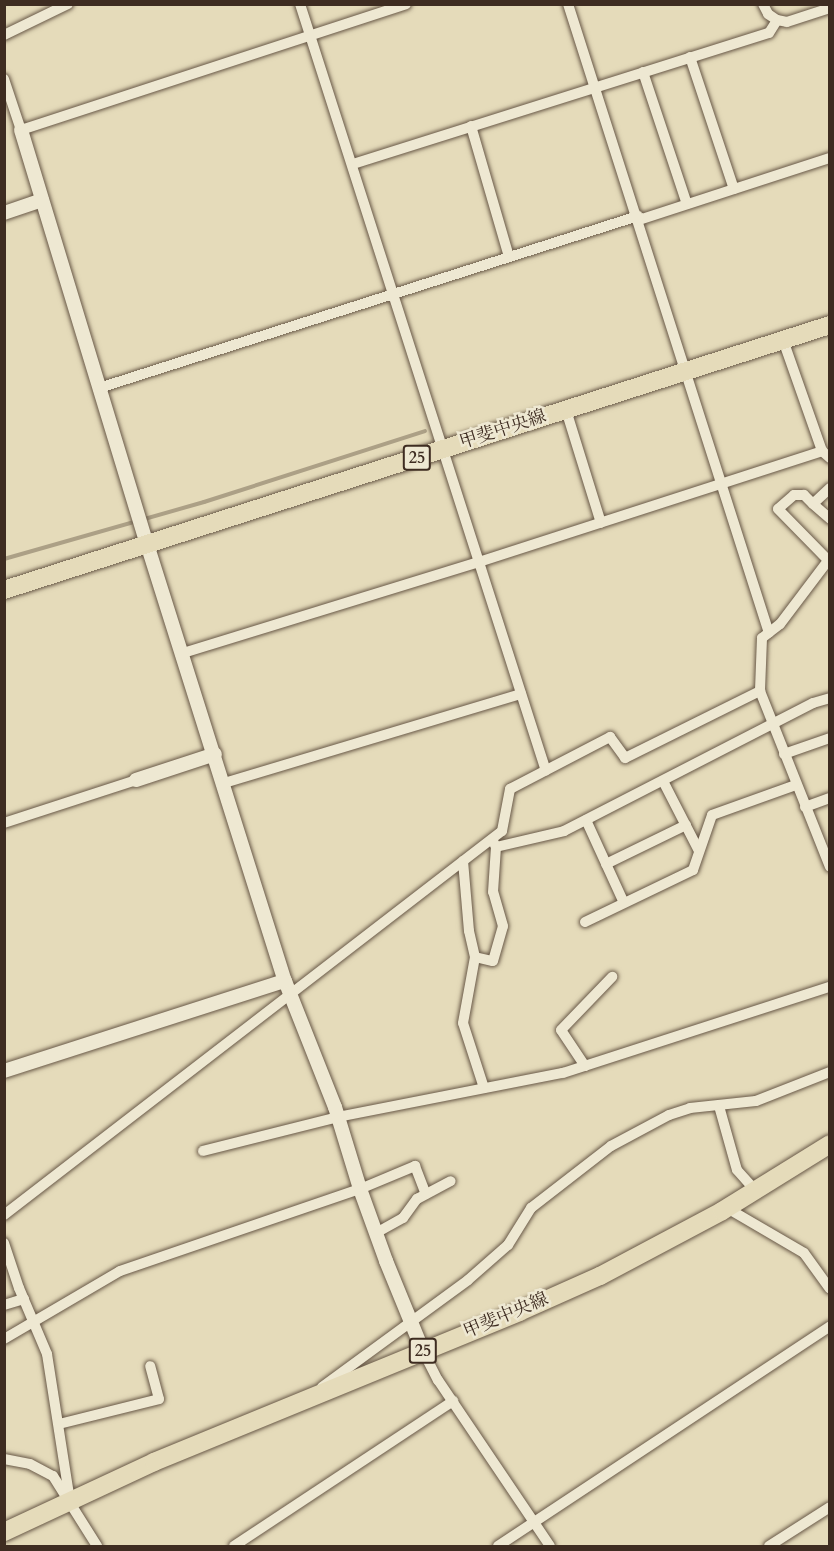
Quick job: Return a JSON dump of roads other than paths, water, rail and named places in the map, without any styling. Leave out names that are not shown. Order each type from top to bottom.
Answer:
[{"type":"main road","name":"甲斐中央線","points":[[4,590],[830,325]]},
{"type":"main road","name":"甲斐中央線","points":[[4,1532],[154,1462],[600,1276],[728,1208],[830,1144]]},
{"type":"street","points":[[4,35],[68,4]]},
{"type":"street","points":[[300,4],[546,771]]},
{"type":"street","points":[[21,130],[406,4]]},
{"type":"street","points":[[568,4],[769,633]]},
{"type":"street","points":[[763,4],[768,14],[777,20],[787,22],[830,8]]},
{"type":"street","points":[[353,164],[769,33],[777,20]]},
{"type":"street","points":[[690,57],[734,189]]},
{"type":"street","points":[[643,72],[687,204]]},
{"type":"street","points":[[4,79],[147,544],[287,987],[338,1117],[376,1233],[423,1351],[438,1380],[550,1546]]},
{"type":"street","points":[[471,126],[509,257]]},
{"type":"street","points":[[99,388],[509,257],[687,204],[830,158]]},
{"type":"street","points":[[4,213],[42,200]]},
{"type":"street","points":[[183,653],[723,484],[826,455],[783,340]]},
{"type":"street","points":[[566,410],[601,523]]},
{"type":"street","points":[[813,504],[830,488]]},
{"type":"street","points":[[830,519],[804,495],[794,495],[778,509],[829,559],[780,624],[762,638],[760,691],[796,785],[826,848],[830,867]]},
{"type":"street","points":[[475,957],[493,961],[503,926],[493,892],[494,843],[502,831],[510,789],[610,737],[625,758],[760,691]]},
{"type":"street","points":[[224,783],[521,694]]},
{"type":"street","points":[[4,1215],[287,987],[463,861],[494,843],[564,831],[830,698]]},
{"type":"street","points":[[784,754],[830,738]]},
{"type":"street","points":[[4,823],[215,754]]},
{"type":"street","points":[[663,781],[699,851]]},
{"type":"street","points":[[585,922],[693,870],[712,815],[796,785]]},
{"type":"street","points":[[806,807],[830,798]]},
{"type":"street","points":[[586,820],[624,903]]},
{"type":"street","points":[[606,864],[686,825]]},
{"type":"street","points":[[463,861],[469,931],[475,957],[463,1023],[484,1088]]},
{"type":"street","points":[[585,1066],[561,1030],[612,977]]},
{"type":"street","points":[[4,1071],[287,987]]},
{"type":"street","points":[[203,1151],[338,1117],[562,1073],[830,987]]},
{"type":"street","points":[[308,1398],[468,1280],[508,1245],[531,1208],[610,1146],[669,1115],[690,1108],[756,1101],[830,1072]]},
{"type":"street","points":[[719,1106],[737,1170],[756,1191]]},
{"type":"street","points":[[4,1339],[120,1271],[360,1189],[415,1166],[426,1194]]},
{"type":"street","points":[[376,1233],[403,1218],[417,1199],[451,1181]]},
{"type":"street","points":[[728,1208],[804,1253],[830,1289]]},
{"type":"street","points":[[4,1243],[47,1354],[70,1501]]},
{"type":"street","points":[[4,1305],[24,1299]]},
{"type":"street","points":[[498,1546],[830,1326]]},
{"type":"street","points":[[59,1424],[159,1399],[150,1366]]},
{"type":"street","points":[[234,1546],[453,1401]]},
{"type":"street","points":[[4,1460],[22,1461],[42,1468],[61,1484],[97,1546]]},
{"type":"street","points":[[769,1546],[830,1506]]},
{"type":"waterway","points":[[4,559],[204,502],[425,431]]}]
